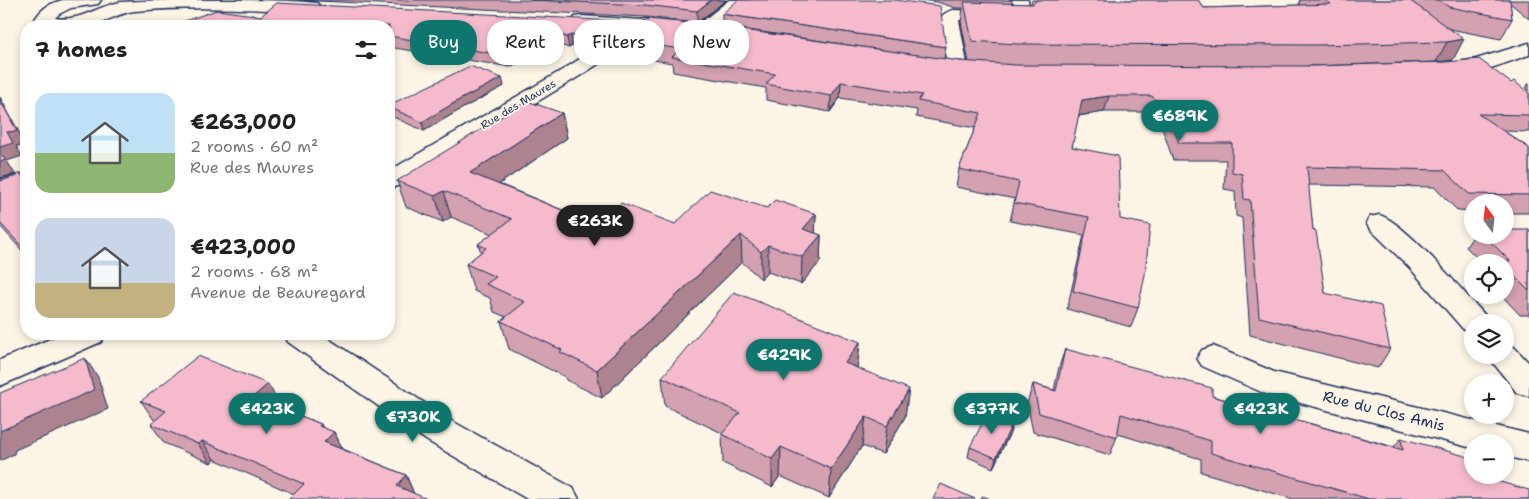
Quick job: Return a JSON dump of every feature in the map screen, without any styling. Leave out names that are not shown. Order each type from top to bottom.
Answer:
[{"type":"street","points":[[45,20],[46,14],[58,3],[92,0]]},
{"type":"street","points":[[715,20],[740,0]]},
{"type":"street","points":[[939,66],[967,70],[946,12],[1023,18],[1019,0]]},
{"type":"street","points":[[89,20],[94,19],[108,4],[256,2],[333,8]]},
{"type":"street","points":[[1431,70],[1479,65],[1529,49]]},
{"type":"street","points":[[1456,50],[1501,82]]},
{"type":"street","name":"Rue des Maures","points":[[395,177],[584,65]]},
{"type":"street","points":[[0,188],[20,182]]},
{"type":"street","points":[[1379,223],[1420,262],[1467,314]]},
{"type":"street","points":[[0,374],[76,340]]},
{"type":"street","points":[[309,340],[438,430],[560,499]]},
{"type":"street","name":"Rue du Clos Amis","points":[[1213,358],[1266,382],[1529,448]]},
{"type":"street","points":[[1511,364],[1529,384]]},
{"type":"building","points":[[530,0],[711,0],[697,11],[645,5]]},
{"type":"building","points":[[738,0],[895,0],[940,6],[946,47],[722,14]]},
{"type":"building","points":[[1037,0],[1198,0],[1204,8],[1331,4],[1325,0],[1409,0],[1464,39],[1447,42],[1316,45],[1017,44],[972,41],[964,2],[1033,4]]},
{"type":"building","points":[[1438,0],[1510,0],[1512,19],[1449,7]]},
{"type":"building","points":[[277,3],[599,20],[574,20],[574,35],[567,37],[564,36],[564,20],[487,20],[487,52],[477,51],[477,20],[410,20],[410,40],[395,37],[395,20],[188,20],[217,10],[261,16]]},
{"type":"building","points":[[664,21],[674,21],[674,48],[664,46]]},
{"type":"building","points":[[749,31],[960,61],[1016,65],[1314,66],[1445,62],[1479,59],[1511,83],[1514,81],[1529,93],[1529,115],[1478,114],[1529,148],[1529,195],[1469,194],[1444,170],[1307,167],[1313,230],[1316,231],[1325,293],[1381,306],[1390,349],[1259,317],[1250,200],[1244,199],[1242,174],[1232,172],[1232,143],[1179,143],[1164,100],[1155,100],[1152,96],[1109,96],[1082,100],[1072,147],[1118,156],[1120,219],[1150,225],[1145,275],[1138,308],[1073,291],[1089,217],[1014,203],[1019,182],[959,169],[981,113],[918,101],[922,95],[841,82],[831,96],[766,84],[775,74],[720,65],[749,65]]},
{"type":"building","points":[[470,66],[502,78],[422,122],[395,110],[395,102]]},
{"type":"building","points":[[0,100],[17,131],[7,132],[13,143],[0,147]]},
{"type":"building","points":[[527,101],[562,113],[470,173],[597,224],[621,203],[675,224],[710,190],[767,208],[775,200],[816,214],[803,229],[821,235],[802,257],[768,245],[761,252],[741,235],[597,370],[560,352],[562,350],[501,321],[525,302],[486,284],[496,277],[466,264],[486,248],[478,244],[512,219],[444,191],[435,196],[397,181]]},
{"type":"building","points":[[0,155],[6,160],[0,162]]},
{"type":"building","points":[[20,174],[20,245],[0,223],[0,181]]},
{"type":"building","points":[[1514,230],[1529,230],[1529,291],[1514,276],[1514,254],[1503,254],[1493,244],[1514,244]]},
{"type":"building","points":[[734,292],[860,342],[845,363],[909,389],[887,426],[866,417],[831,469],[781,447],[772,459],[722,434],[740,413],[662,377]]},
{"type":"building","points":[[1065,349],[1212,388],[1212,396],[1403,450],[1401,438],[1464,456],[1464,484],[1507,484],[1529,490],[1529,499],[1369,499],[1211,453],[1211,441],[1121,414],[1117,437],[1039,413],[1033,384],[1056,391]]},
{"type":"building","points":[[198,356],[268,384],[253,397],[321,424],[319,426],[334,432],[324,442],[406,475],[397,486],[427,499],[289,499],[304,484],[202,441],[198,444],[151,424],[166,411],[141,401]]},
{"type":"building","points":[[85,358],[94,390],[0,431],[0,393]]},
{"type":"building","points":[[988,412],[1013,422],[996,458],[970,447]]},
{"type":"building","points":[[941,484],[975,499],[933,499]]}]
